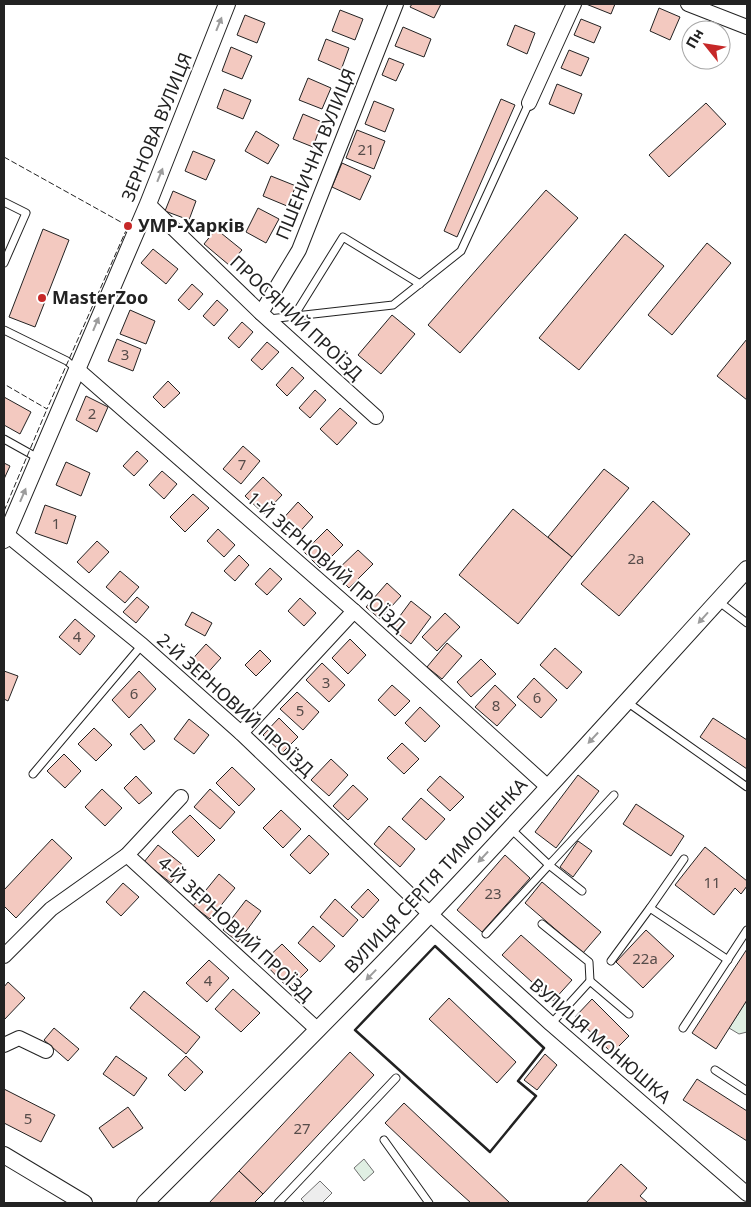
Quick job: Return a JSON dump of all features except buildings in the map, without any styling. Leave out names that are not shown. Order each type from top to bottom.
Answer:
[{"type":"street","name":"ЗЕРНОВА ВУЛИЦЯ","points":[[5,537],[148,204],[227,4]]},
{"type":"street","name":"ПШЕНИЧНА ВУЛИЦЯ","points":[[265,316],[299,250],[396,4]]},
{"type":"street","points":[[529,103],[574,4]]},
{"type":"street","points":[[688,4],[747,27]]},
{"type":"street","name":"ПРОСЯНИЙ ПРОЇЗД","points":[[148,204],[265,316],[376,417]]},
{"type":"street","name":"1-Й ЗЕРНОВИЙ ПРОЇЗД","points":[[77,369],[354,611],[548,787]]},
{"type":"street","name":"2-Й ЗЕРНОВИЙ ПРОЇЗД","points":[[5,537],[142,645],[241,733],[430,914]]},
{"type":"street","name":"ВУЛИЦЯ СЕРГІЯ ТИМОШЕНКА","points":[[145,1203],[318,1030],[430,914],[627,702],[747,569]]},
{"type":"street","points":[[241,733],[354,611]]},
{"type":"street","points":[[4,956],[51,909],[127,855],[181,797]]},
{"type":"street","name":"4-Й ЗЕРНОВИЙ ПРОЇЗД","points":[[127,855],[318,1030]]},
{"type":"street","name":"ВУЛИЦЯ МОНЮШКА","points":[[430,914],[551,1024],[747,1194]]},
{"type":"street","points":[[4,1045],[19,1038],[46,1051]]},
{"type":"street","points":[[4,1155],[84,1203]]},
{"type":"lane","points":[[265,316],[294,316],[394,306],[461,251],[529,103]]},
{"type":"lane","points":[[4,202],[26,213],[4,263]]},
{"type":"lane","points":[[294,316],[342,237],[420,284]]},
{"type":"lane","points":[[4,330],[67,361],[77,369]]},
{"type":"lane","points":[[4,439],[39,458]]},
{"type":"lane","points":[[718,601],[747,623]]},
{"type":"lane","points":[[33,774],[142,645]]},
{"type":"lane","points":[[627,702],[747,787]]},
{"type":"lane","points":[[486,934],[614,795]]},
{"type":"lane","points":[[510,828],[549,865],[582,891]]},
{"type":"lane","points":[[611,961],[684,859]]},
{"type":"lane","points":[[650,908],[728,960]]},
{"type":"lane","points":[[542,924],[589,962],[590,981],[551,1024]]},
{"type":"lane","points":[[683,1028],[747,930]]},
{"type":"lane","points":[[590,981],[629,1014]]},
{"type":"lane","points":[[715,1070],[747,1091]]},
{"type":"lane","points":[[278,1203],[396,1078]]},
{"type":"lane","points":[[384,1140],[429,1203]]},
{"type":"green space","points":[[747,1000],[747,1032],[739,1034],[729,1028]]},
{"type":"green space","points":[[364,1159],[374,1172],[364,1181],[354,1168]]},
{"type":"shaded area","points":[[320,1181],[332,1193],[322,1203],[305,1203],[301,1199]]},
{"type":"fence","points":[[4,157],[128,226],[47,409],[4,384]]},
{"type":"fence","points":[[4,511],[47,409]]},
{"type":"wall","points":[[435,946],[544,1048],[518,1081],[536,1096],[490,1152],[355,1030],[435,946]]},
{"type":"place","name":"УМР-Харків","points":[[128,226]]},
{"type":"place","name":"MasterZoo","points":[[42,298]]}]
